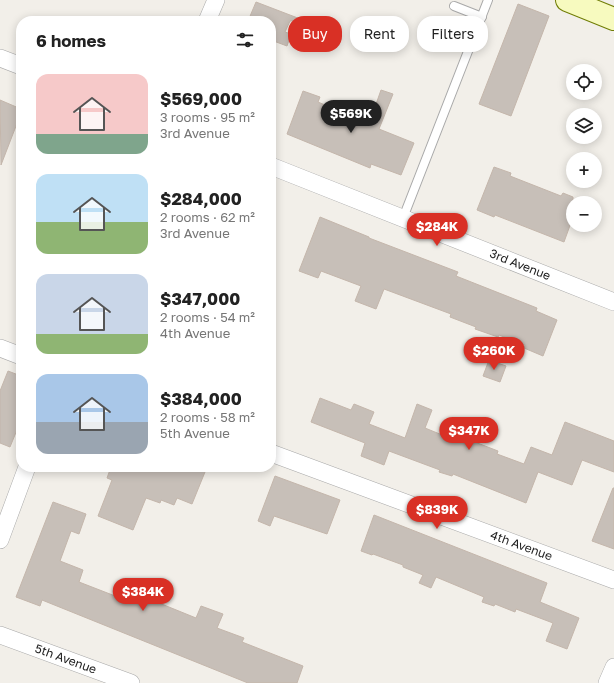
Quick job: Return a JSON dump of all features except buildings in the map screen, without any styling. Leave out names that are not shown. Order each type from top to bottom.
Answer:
[{"type":"main road","points":[[567,0],[614,19]]},
{"type":"street","points":[[209,16],[216,0]]},
{"type":"street","points":[[0,58],[16,64]]},
{"type":"street","name":"3rd Avenue","points":[[276,168],[614,302]]},
{"type":"street","points":[[0,348],[16,354]]},
{"type":"street","name":"4th Avenue","points":[[276,455],[614,580]]},
{"type":"street","points":[[0,540],[25,472]]},
{"type":"street","name":"5th Avenue","points":[[0,635],[130,683]]},
{"type":"street","points":[[607,683],[614,667]]},
{"type":"lane","points":[[482,16],[488,0]]},
{"type":"lane","points":[[454,6],[479,16]]},
{"type":"lane","points":[[403,218],[468,52]]}]
